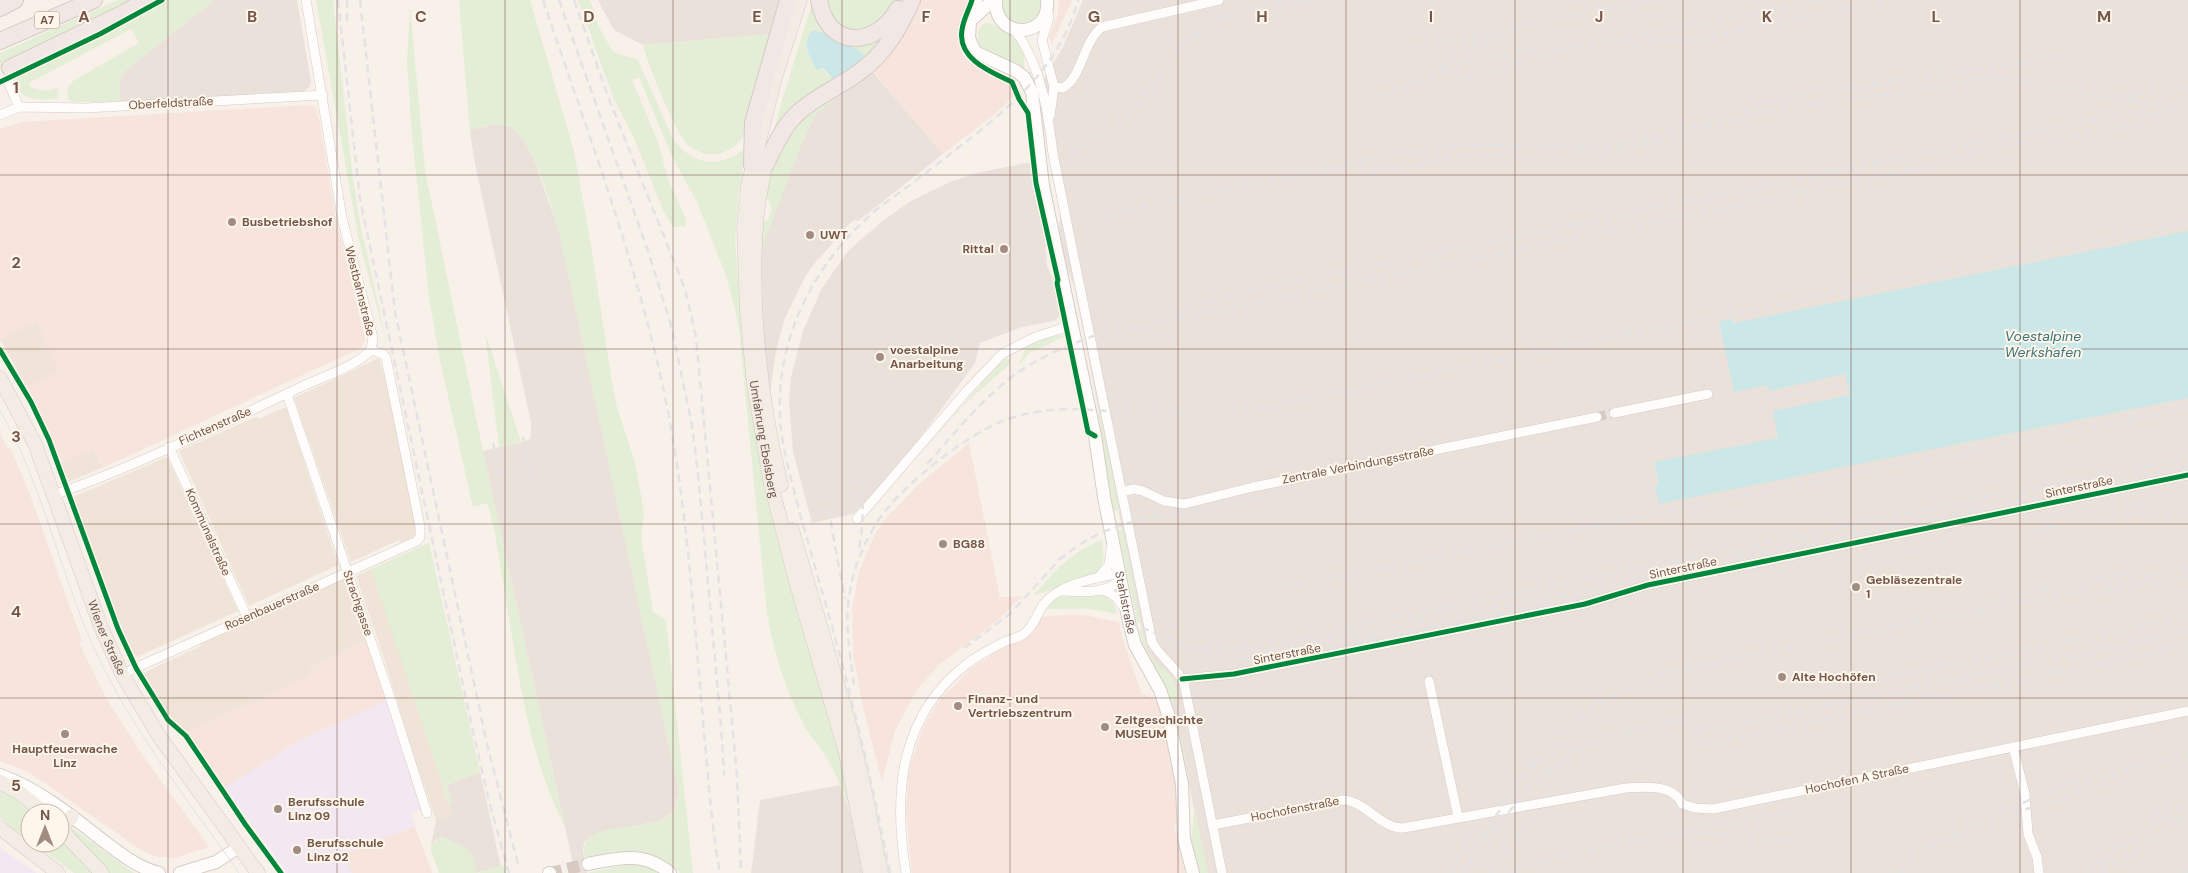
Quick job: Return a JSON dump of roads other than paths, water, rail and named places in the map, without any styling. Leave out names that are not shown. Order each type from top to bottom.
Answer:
[{"type":"highway","points":[[0,8],[15,0]]},
{"type":"highway","name":"A7","points":[[0,28],[64,0]]},
{"type":"highway","name":"A7","points":[[0,41],[94,0]]},
{"type":"highway","points":[[5,71],[124,13],[146,0]]},
{"type":"highway","points":[[759,165],[753,124],[788,0]]},
{"type":"highway","points":[[819,0],[824,17],[829,25],[843,35],[852,38],[871,36],[879,32],[892,19],[901,0]]},
{"type":"highway","points":[[759,165],[791,120],[806,106],[857,74],[881,53],[893,38],[912,0]]},
{"type":"main road","name":"Umfahrung Ebelsberg","points":[[800,0],[774,81],[759,165],[755,264],[759,342],[768,420],[790,525],[855,750],[881,873]]},
{"type":"main road","name":"Umfahrung Ebelsberg","points":[[810,0],[745,212],[744,265],[754,384],[763,447],[794,578],[846,753],[870,873]]},
{"type":"main road","name":"Wiener Straße","points":[[0,378],[35,444],[101,628],[122,674],[159,736],[258,873]]},
{"type":"main road","points":[[0,782],[20,793],[32,803]]},
{"type":"main road","points":[[0,828],[31,854]]},
{"type":"main road","points":[[0,835],[58,873]]},
{"type":"main road","points":[[70,839],[102,873]]},
{"type":"street","name":"Westbahnstraße","points":[[306,0],[342,218],[373,338],[371,350],[383,354],[386,358],[420,526],[420,537]]},
{"type":"street","points":[[969,27],[976,0]]},
{"type":"street","points":[[969,27],[995,0]]},
{"type":"street","points":[[995,0],[1000,18],[1015,30],[1029,52],[1043,92],[1049,118],[1053,154],[1152,642],[1160,656],[1182,678],[1186,689],[1222,873]]},
{"type":"street","points":[[1054,87],[1063,88],[1069,83],[1079,67],[1089,40],[1102,27],[1219,0]]},
{"type":"street","points":[[1015,30],[1031,29],[1038,25],[1043,20],[1048,4]]},
{"type":"street","points":[[1048,4],[1049,18],[1043,34],[1042,46],[1054,87],[1049,118]]},
{"type":"street","points":[[969,27],[986,18],[1000,18]]},
{"type":"street","name":"Stahlstraße","points":[[969,27],[970,43],[975,52],[1016,71],[1024,77],[1032,92],[1042,181],[1095,436],[1127,612],[1135,645],[1160,690],[1168,714],[1182,784],[1184,839],[1193,873]]},
{"type":"street","points":[[5,71],[19,107]]},
{"type":"street","name":"Oberfeldstraße","points":[[1,112],[19,107],[86,108],[322,95]]},
{"type":"street","points":[[857,519],[1002,354],[1035,337],[1072,325]]},
{"type":"street","name":"Fichtenstraße","points":[[54,495],[169,447],[287,394],[360,359],[371,350]]},
{"type":"street","name":"Strachgasse","points":[[287,394],[427,813]]},
{"type":"street","points":[[1614,414],[1708,394]]},
{"type":"street","name":"Zentrale Verbindungsstraße","points":[[1121,492],[1134,489],[1164,501],[1184,504],[1253,486],[1597,417]]},
{"type":"street","name":"Kommunalstraße","points":[[169,447],[247,617]]},
{"type":"street","name":"Sinterstraße","points":[[1182,678],[1234,674],[1585,604],[1648,585],[2188,475]]},
{"type":"street","points":[[1098,578],[1109,565],[1112,535]]},
{"type":"street","name":"Rosenbauerstraße","points":[[122,674],[413,543],[420,537]]},
{"type":"street","points":[[906,873],[900,792],[905,759],[914,732],[924,713],[946,684],[968,664],[986,652],[1026,632],[1043,605],[1060,591],[1098,578],[1120,576]]},
{"type":"street","points":[[1060,591],[1098,590],[1115,585],[1120,576]]},
{"type":"street","points":[[1098,590],[1110,592],[1117,597],[1127,612]]},
{"type":"street","points":[[1429,681],[1458,817]]},
{"type":"street","name":"Hochofen A Straße","points":[[1531,804],[1626,788],[1645,787],[1674,793],[1680,798],[1682,804],[1688,806],[1713,809],[2188,711]]},
{"type":"street","points":[[2013,747],[2024,794],[2026,826],[2039,873]]},
{"type":"street","points":[[0,775],[36,792],[72,816],[127,858],[159,873]]},
{"type":"street","name":"Hochofenstraße","points":[[1213,825],[1343,800],[1353,802],[1396,828],[1531,804]]},
{"type":"street","points":[[180,873],[216,862],[239,847]]},
{"type":"street","points":[[588,864],[618,858],[638,857],[656,863],[670,873]]},
{"type":"water","points":[[812,31],[818,31],[859,50],[864,55],[862,59],[851,70],[832,78],[823,68],[816,70],[806,46]]},
{"type":"water","name":"Voestalpine Werkshafen","points":[[2188,231],[2188,398],[1659,504],[1655,486],[1659,484],[1654,462],[1778,438],[1773,411],[1850,395],[1845,374],[1769,391],[1767,385],[1734,392],[1719,322],[1731,319],[1734,323]]},
{"type":"tunnel","points":[[1597,417],[1614,413]]},
{"type":"tunnel","points":[[550,873],[588,864]]},
{"type":"tram line","points":[[0,410],[28,468],[72,594],[103,667],[150,747],[239,873]]},
{"type":"railway","points":[[338,0],[360,199],[473,732],[490,805],[509,873]]},
{"type":"railway","points":[[347,0],[347,26]]},
{"type":"railway","points":[[360,0],[395,312],[487,744],[518,864]]},
{"type":"railway","points":[[543,0],[629,259],[658,364],[669,417],[687,539],[711,808],[720,873]]},
{"type":"railway","points":[[559,0],[648,251],[671,325],[692,425],[698,473],[724,775]]},
{"type":"railway","points":[[574,0],[609,99],[685,289],[696,337],[737,775],[741,873]]},
{"type":"railway","points":[[890,873],[871,781],[849,690],[802,521],[785,452],[781,429],[780,397],[783,366],[791,336],[802,307],[816,280],[834,254],[877,209],[974,136],[1029,86],[1045,67],[1058,47],[1070,24],[1078,0]]},
{"type":"railway","points":[[1071,151],[1097,139],[1118,125],[1145,96],[1173,56],[1203,29],[1229,16],[1257,6],[1285,0]]},
{"type":"railway","points":[[1277,8],[1316,0]]},
{"type":"railway","points":[[1555,19],[1652,0]]},
{"type":"railway","points":[[1463,79],[1541,55],[1814,0]]},
{"type":"railway","points":[[1633,44],[1709,37],[1892,0]]},
{"type":"railway","points":[[1512,28],[1532,24]]},
{"type":"railway","points":[[1440,68],[1479,43],[1517,27]]},
{"type":"railway","points":[[1421,47],[1490,33]]},
{"type":"railway","points":[[1379,96],[1461,65],[1541,48]]},
{"type":"railway","points":[[1834,93],[1913,77],[1997,67],[2061,54]]},
{"type":"railway","points":[[1102,215],[1424,149],[1455,145],[1597,146],[1837,99],[1908,92],[1977,79],[2016,79],[2139,103],[2162,104],[2186,101]]},
{"type":"railway","points":[[2123,96],[2152,94],[2188,87]]},
{"type":"railway","points":[[1741,112],[1786,97],[1820,89]]},
{"type":"railway","points":[[1173,313],[1237,293],[2151,108]]},
{"type":"railway","points":[[2141,116],[2183,108]]},
{"type":"railway","points":[[2046,142],[2152,121]]},
{"type":"railway","points":[[1603,152],[1669,140],[1684,135]]},
{"type":"railway","points":[[927,464],[971,415],[994,392],[1020,371],[1047,355],[1096,335],[1941,164],[2033,138]]},
{"type":"railway","points":[[1367,174],[1447,158],[1521,152]]},
{"type":"railway","points":[[854,685],[848,638],[848,603],[857,565],[871,532],[886,510],[915,480],[949,452],[1000,422],[1032,413],[1060,409],[1174,412],[1259,408],[2188,223]]},
{"type":"railway","points":[[1770,399],[1846,384]]},
{"type":"railway","points":[[1286,587],[2188,408]]},
{"type":"railway","points":[[523,437],[531,473]]},
{"type":"railway","points":[[493,443],[502,479]]},
{"type":"railway","points":[[1203,646],[1231,648],[1257,646],[2188,457]]},
{"type":"railway","points":[[1129,622],[1166,638],[1203,650],[1241,657],[1282,657],[1546,604],[1635,578],[2188,466]]},
{"type":"railway","points":[[859,472],[863,510],[859,548]]},
{"type":"railway","points":[[964,648],[1011,613],[1060,559],[1077,546],[1102,532],[1137,520],[1259,498],[1287,490]]},
{"type":"railway","points":[[2125,502],[2163,509]]},
{"type":"railway","points":[[828,508],[845,599]]},
{"type":"railway","points":[[2099,518],[2123,514],[2188,515]]},
{"type":"railway","points":[[2033,531],[2056,526]]},
{"type":"railway","points":[[1915,555],[1928,552]]},
{"type":"railway","points":[[1533,766],[1566,731],[1598,704],[1615,694],[1656,676],[1680,669],[2188,569]]},
{"type":"railway","points":[[2097,579],[2128,573]]},
{"type":"railway","points":[[2102,593],[2188,576]]},
{"type":"railway","points":[[1989,600],[2057,587]]},
{"type":"railway","points":[[1263,653],[1564,592]]},
{"type":"railway","points":[[1883,678],[2188,617]]},
{"type":"railway","points":[[1695,732],[2188,632]]},
{"type":"railway","points":[[1699,745],[2188,646]]},
{"type":"railway","points":[[1492,833],[1522,797],[1554,768],[1571,756],[1611,736],[1655,724],[1690,718]]},
{"type":"railway","points":[[1899,873],[1945,839],[2051,790],[2082,780],[2188,754]]},
{"type":"railway","points":[[1506,800],[1534,759]]},
{"type":"railway","points":[[2013,813],[2087,791],[2122,775]]},
{"type":"railway","points":[[1463,873],[1477,845],[1509,796]]},
{"type":"railway","points":[[2155,816],[2175,801]]},
{"type":"railway","points":[[2089,873],[2095,866],[2179,808]]},
{"type":"railway","points":[[1490,873],[1539,811]]},
{"type":"railway","points":[[1513,873],[1524,867],[1558,856],[1708,826],[1794,812]]},
{"type":"railway","points":[[2102,873],[2185,817]]},
{"type":"railway","points":[[1449,873],[1474,827]]},
{"type":"railway","points":[[1474,868],[1496,829]]},
{"type":"railway","points":[[1696,832],[1780,840],[1800,838]]},
{"type":"railway","points":[[2184,873],[2188,870]]},
{"type":"place","name":"Busbetriebshof","points":[[232,222]]},
{"type":"place","name":"UWT","points":[[810,235]]},
{"type":"place","name":"Rittal","points":[[1004,249]]},
{"type":"place","name":"voestalpine Anarbeitung","points":[[880,357]]},
{"type":"place","name":"BG88","points":[[943,544]]},
{"type":"place","name":"Gebläsezentrale 1","points":[[1856,587]]},
{"type":"place","name":"Alte Hochöfen","points":[[1782,677]]},
{"type":"place","name":"Finanz- und Vertriebszentrum","points":[[958,706]]},
{"type":"place","name":"Zeitgeschichte MUSEUM","points":[[1105,727]]},
{"type":"place","name":"Hauptfeuerwache Linz","points":[[65,734]]},
{"type":"place","name":"Berufsschule Linz 09","points":[[278,809]]},
{"type":"place","name":"Berufsschule Linz 02","points":[[297,850]]}]
